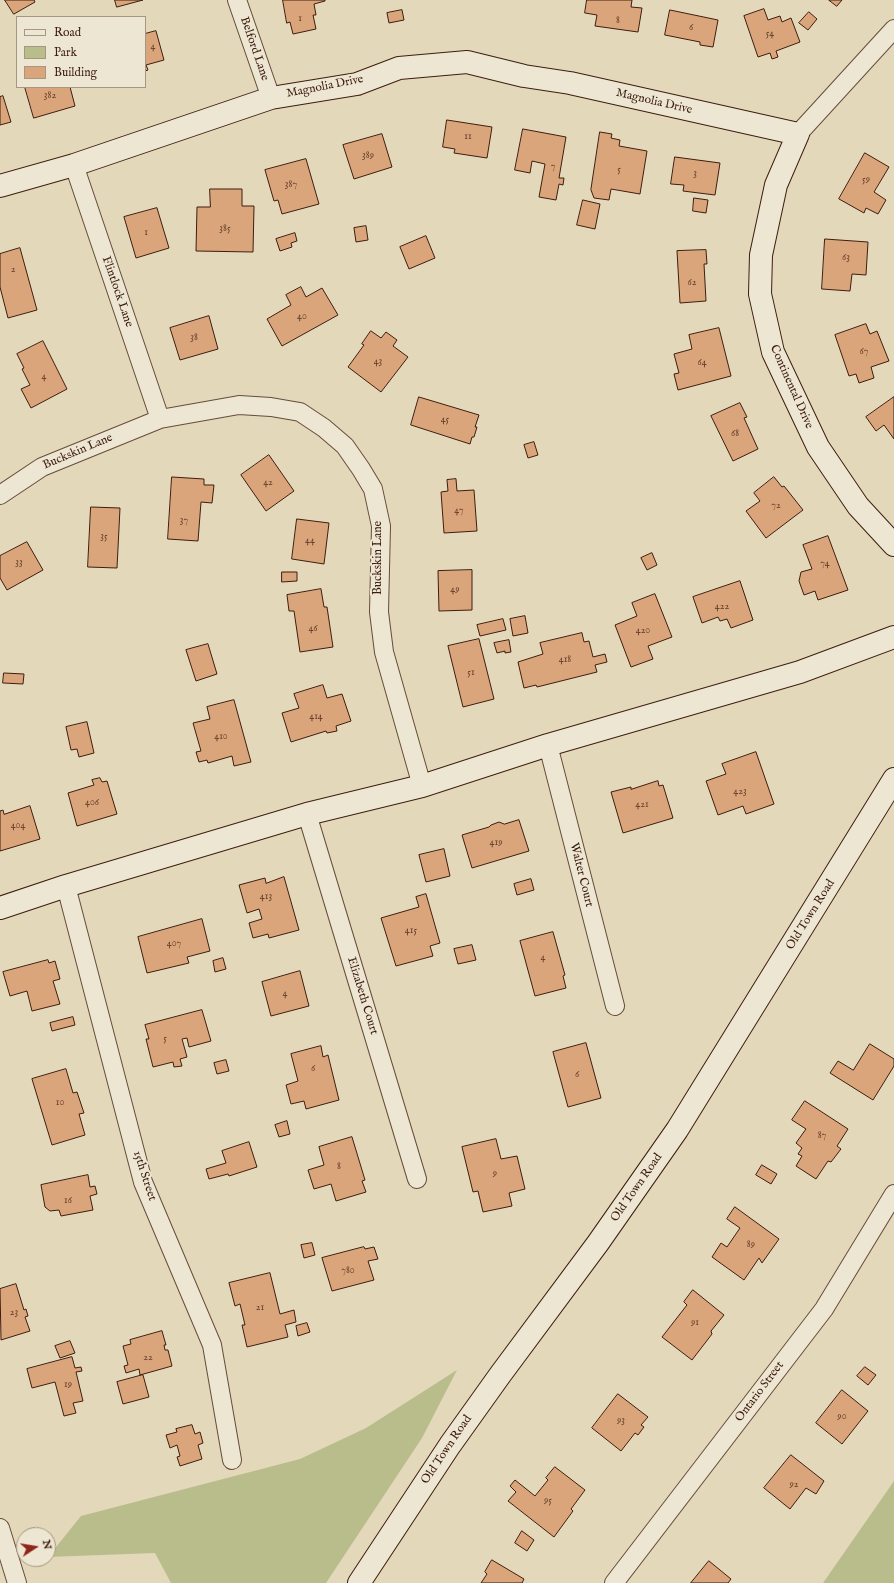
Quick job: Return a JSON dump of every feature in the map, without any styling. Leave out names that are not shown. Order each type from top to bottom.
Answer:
[{"type":"street","name":"Belford Lane","points":[[237,0],[271,98]]},
{"type":"street","name":"Continental Drive","points":[[894,29],[798,134],[776,184],[761,255],[760,294],[773,352],[818,447],[858,506],[894,545]]},
{"type":"street","name":"Magnolia Drive","points":[[0,186],[74,165],[271,98],[357,84],[399,68],[467,62],[524,76],[570,83],[798,134]]},
{"type":"street","name":"Flintlock Lane","points":[[74,165],[160,419]]},
{"type":"street","name":"Buckskin Lane","points":[[0,495],[42,467],[160,419],[239,405],[271,407],[300,412],[324,428],[345,446],[373,489],[381,526],[379,612],[384,652],[422,786]]},
{"type":"street","points":[[0,908],[66,886],[307,814],[422,786],[548,745],[800,672],[894,637]]},
{"type":"street","name":"Walter Court","points":[[548,745],[615,1006]]},
{"type":"street","name":"Old Town Road","points":[[359,1583],[450,1445],[495,1381],[598,1243],[677,1130],[894,779]]},
{"type":"street","name":"Elizabeth Court","points":[[307,814],[417,1178]]},
{"type":"street","name":"15th Street","points":[[66,886],[143,1182],[212,1345],[232,1460]]},
{"type":"street","name":"Ontario Street","points":[[614,1583],[824,1309],[894,1194]]},
{"type":"street","points":[[0,1528],[5,1564],[17,1583]]},
{"type":"green space","points":[[457,1370],[422,1438],[326,1583],[171,1583],[155,1553],[56,1557],[56,1547],[81,1516],[300,1459],[366,1428]]},
{"type":"green space","points":[[894,1481],[894,1583],[823,1583]]},
{"type":"building","points":[[5,0],[34,0],[35,2],[14,14]]},
{"type":"building","points":[[115,0],[143,0],[117,7]]},
{"type":"building","points":[[283,0],[325,0],[314,4],[316,15],[313,15],[316,29],[293,34],[290,22],[287,23]]},
{"type":"building","points":[[587,0],[632,0],[631,7],[642,8],[638,32],[595,26],[597,15],[585,13]]},
{"type":"building","points":[[829,0],[842,0],[837,6]]},
{"type":"building","points":[[764,9],[768,20],[780,16],[782,22],[791,18],[800,42],[776,51],[778,57],[772,59],[770,53],[758,57],[744,16]]},
{"type":"building","points":[[402,10],[404,20],[389,23],[387,13]]},
{"type":"building","points":[[670,10],[718,20],[713,47],[700,45],[700,42],[665,35]]},
{"type":"building","points":[[809,12],[817,19],[808,30],[799,23]]},
{"type":"building","points":[[156,31],[164,60],[146,65],[146,34]]},
{"type":"building","points":[[25,88],[70,88],[75,106],[34,118]]},
{"type":"building","points":[[3,96],[11,122],[0,125],[0,97]]},
{"type":"building","points":[[447,120],[492,127],[487,158],[454,153],[455,149],[443,147]]},
{"type":"building","points":[[523,129],[566,137],[559,178],[564,178],[563,185],[559,184],[556,200],[539,197],[545,164],[532,161],[530,173],[515,170]]},
{"type":"building","points":[[600,132],[612,134],[611,138],[620,140],[619,146],[647,151],[640,194],[611,189],[609,200],[594,198],[591,190]]},
{"type":"building","points":[[382,134],[392,167],[354,179],[343,145]]},
{"type":"building","points":[[865,153],[889,167],[874,192],[886,200],[878,214],[866,208],[864,213],[839,199]]},
{"type":"building","points":[[675,157],[720,163],[715,195],[683,191],[684,185],[671,184]]},
{"type":"building","points":[[306,159],[319,204],[282,214],[278,200],[274,201],[265,170]]},
{"type":"building","points":[[210,189],[242,189],[242,206],[254,206],[253,252],[196,251],[197,207],[210,207]]},
{"type":"building","points":[[694,198],[708,200],[706,213],[693,211]]},
{"type":"building","points":[[583,200],[600,204],[595,229],[577,225]]},
{"type":"building","points":[[157,208],[169,248],[136,258],[124,217]]},
{"type":"building","points":[[366,226],[368,240],[356,242],[354,228]]},
{"type":"building","points":[[295,233],[297,241],[291,243],[292,247],[280,251],[276,239]]},
{"type":"building","points":[[426,236],[435,258],[409,269],[400,247]]},
{"type":"building","points":[[825,239],[868,242],[866,275],[852,274],[850,291],[822,289]]},
{"type":"building","points":[[20,248],[37,310],[8,318],[0,287],[0,254]]},
{"type":"building","points":[[706,250],[707,264],[704,264],[706,301],[680,303],[677,251]]},
{"type":"building","points":[[301,287],[306,297],[322,288],[338,315],[282,346],[267,319],[291,305],[286,295]]},
{"type":"building","points":[[209,316],[218,349],[180,360],[170,328]]},
{"type":"building","points":[[866,324],[870,334],[877,331],[889,361],[871,367],[874,378],[859,383],[856,374],[849,376],[835,335]]},
{"type":"building","points":[[719,328],[731,376],[678,390],[674,374],[679,373],[674,354],[692,349],[689,335]]},
{"type":"building","points":[[371,331],[381,338],[386,332],[397,340],[393,346],[408,357],[381,392],[348,367],[364,345],[362,344]]},
{"type":"building","points":[[43,341],[67,389],[31,408],[21,389],[30,385],[17,354]]},
{"type":"building","points":[[419,397],[479,415],[475,427],[477,427],[474,437],[472,437],[470,444],[411,425]]},
{"type":"building","points":[[894,397],[894,439],[884,425],[876,431],[866,417]]},
{"type":"building","points":[[740,403],[747,417],[744,418],[758,449],[733,461],[711,416]]},
{"type":"building","points":[[534,442],[538,455],[528,458],[524,445]]},
{"type":"building","points":[[269,455],[294,491],[266,511],[241,475]]},
{"type":"building","points":[[172,477],[204,479],[204,485],[214,485],[212,503],[201,502],[198,541],[168,539]]},
{"type":"building","points":[[774,477],[782,487],[784,486],[803,510],[766,538],[746,511],[760,501],[754,493]]},
{"type":"building","points":[[456,479],[457,491],[474,490],[477,531],[444,533],[441,492],[448,491],[447,480]]},
{"type":"building","points":[[91,507],[120,508],[117,568],[88,567]]},
{"type":"building","points":[[297,519],[329,523],[324,564],[292,559]]},
{"type":"building","points":[[828,536],[848,590],[818,600],[815,591],[804,595],[799,581],[801,572],[812,569],[803,545]]},
{"type":"building","points":[[27,542],[43,570],[7,590],[0,578],[0,556]]},
{"type":"building","points":[[652,553],[657,565],[647,570],[641,558]]},
{"type":"building","points":[[472,570],[472,610],[439,611],[438,571]]},
{"type":"building","points":[[282,572],[297,572],[297,581],[282,582]]},
{"type":"building","points":[[740,581],[753,620],[731,628],[727,619],[720,621],[718,617],[702,623],[693,597]]},
{"type":"building","points":[[321,589],[324,607],[327,607],[333,647],[300,652],[294,611],[289,611],[287,595]]},
{"type":"building","points":[[655,594],[672,637],[648,646],[653,659],[631,667],[615,625],[637,616],[632,603]]},
{"type":"building","points":[[525,616],[528,633],[513,636],[510,619]]},
{"type":"building","points":[[503,619],[506,630],[480,636],[477,625]]},
{"type":"building","points":[[582,633],[584,642],[589,641],[593,657],[605,654],[607,662],[595,665],[597,672],[537,687],[536,685],[524,688],[518,662],[543,654],[540,643]]},
{"type":"building","points":[[479,639],[494,699],[463,707],[448,646]]},
{"type":"building","points":[[509,640],[511,652],[505,653],[505,651],[497,653],[494,643]]},
{"type":"building","points":[[208,644],[217,674],[196,681],[186,650]]},
{"type":"building","points":[[4,673],[24,674],[23,684],[3,683]]},
{"type":"building","points":[[323,685],[327,698],[342,694],[351,721],[336,726],[337,731],[327,733],[326,731],[291,742],[282,713],[299,708],[294,694]]},
{"type":"building","points":[[234,700],[251,762],[234,766],[232,756],[208,763],[207,760],[199,762],[196,752],[201,751],[193,723],[210,719],[207,707]]},
{"type":"building","points":[[87,722],[94,753],[79,757],[77,749],[71,750],[66,727]]},
{"type":"building","points":[[756,752],[774,804],[746,814],[743,806],[718,815],[706,781],[726,774],[722,764]]},
{"type":"building","points":[[100,778],[102,782],[107,781],[117,814],[77,826],[68,793],[94,785],[92,780]]},
{"type":"building","points":[[658,781],[659,786],[663,785],[673,818],[623,833],[611,792],[631,787],[631,789]]},
{"type":"building","points":[[30,806],[40,839],[0,851],[0,811],[3,810],[4,814]]},
{"type":"building","points":[[519,820],[529,851],[472,868],[462,835],[489,827],[499,822],[504,824]]},
{"type":"building","points":[[444,849],[450,876],[426,882],[419,855]]},
{"type":"building","points":[[284,877],[299,930],[269,938],[268,934],[253,938],[249,923],[262,919],[259,909],[247,913],[239,885],[265,878],[266,883]]},
{"type":"building","points":[[531,879],[534,890],[517,895],[514,884]]},
{"type":"building","points":[[426,894],[440,943],[430,946],[433,956],[396,966],[381,918],[419,907],[416,897]]},
{"type":"building","points":[[202,919],[210,951],[187,957],[189,963],[147,973],[138,937]]},
{"type":"building","points":[[553,932],[565,975],[563,976],[566,988],[535,996],[520,941]]},
{"type":"building","points":[[472,945],[476,960],[458,964],[454,949]]},
{"type":"building","points":[[223,958],[226,969],[215,972],[213,961]]},
{"type":"building","points":[[48,960],[49,963],[55,961],[60,979],[53,981],[60,1004],[32,1011],[27,991],[10,996],[3,972]]},
{"type":"building","points":[[300,971],[309,1006],[271,1016],[262,982]]},
{"type":"building","points":[[202,1010],[211,1041],[189,1047],[187,1038],[182,1039],[187,1057],[180,1059],[182,1066],[174,1067],[173,1062],[153,1067],[146,1039],[149,1039],[145,1025]]},
{"type":"building","points":[[73,1017],[75,1025],[52,1031],[50,1023]]},
{"type":"building","points":[[586,1043],[601,1098],[568,1107],[553,1052]]},
{"type":"building","points":[[870,1044],[894,1059],[894,1066],[873,1100],[830,1073],[838,1061],[853,1070]]},
{"type":"building","points":[[321,1046],[323,1057],[328,1055],[339,1100],[306,1109],[304,1101],[291,1104],[286,1085],[298,1081],[291,1054]]},
{"type":"building","points":[[226,1060],[229,1071],[217,1074],[214,1063]]},
{"type":"building","points":[[66,1069],[73,1093],[77,1092],[84,1113],[79,1114],[85,1135],[52,1145],[32,1079]]},
{"type":"building","points":[[805,1101],[848,1129],[837,1146],[841,1149],[831,1162],[828,1161],[816,1179],[796,1166],[802,1156],[798,1154],[802,1148],[796,1143],[806,1129],[792,1120]]},
{"type":"building","points":[[287,1121],[290,1134],[279,1137],[275,1125]]},
{"type":"building","points":[[352,1137],[365,1180],[362,1181],[366,1192],[336,1201],[331,1184],[314,1189],[308,1170],[324,1165],[319,1147]]},
{"type":"building","points":[[496,1139],[501,1159],[517,1156],[525,1189],[509,1193],[512,1206],[483,1212],[478,1191],[473,1192],[462,1147]]},
{"type":"building","points":[[249,1142],[257,1167],[229,1176],[228,1174],[209,1179],[206,1169],[226,1163],[222,1151]]},
{"type":"building","points":[[762,1165],[777,1174],[771,1184],[756,1175]]},
{"type":"building","points":[[88,1175],[90,1187],[95,1186],[97,1194],[90,1196],[93,1210],[61,1216],[59,1210],[50,1211],[45,1207],[41,1185]]},
{"type":"building","points":[[735,1207],[779,1239],[762,1263],[759,1258],[744,1280],[712,1257],[721,1243],[727,1247],[740,1228],[727,1219]]},
{"type":"building","points":[[312,1243],[315,1255],[304,1258],[301,1245]]},
{"type":"building","points":[[364,1247],[365,1249],[374,1247],[378,1259],[368,1261],[374,1280],[332,1291],[322,1258]]},
{"type":"building","points":[[270,1273],[280,1314],[294,1310],[296,1322],[285,1325],[288,1337],[247,1347],[242,1325],[245,1325],[240,1304],[235,1306],[229,1283]]},
{"type":"building","points":[[16,1284],[24,1310],[26,1309],[28,1316],[25,1317],[30,1331],[1,1340],[0,1289]]},
{"type":"building","points":[[693,1290],[724,1315],[711,1331],[712,1334],[692,1360],[662,1337],[687,1305],[684,1302]]},
{"type":"building","points":[[307,1323],[310,1332],[298,1336],[296,1326]]},
{"type":"building","points":[[162,1331],[166,1345],[164,1345],[165,1350],[168,1350],[172,1366],[140,1375],[139,1369],[126,1373],[124,1366],[128,1365],[123,1346],[131,1344],[130,1340]]},
{"type":"building","points":[[70,1341],[75,1353],[60,1358],[55,1346]]},
{"type":"building","points":[[72,1357],[75,1368],[81,1367],[82,1371],[76,1372],[83,1401],[73,1403],[76,1413],[64,1416],[55,1382],[32,1388],[27,1369]]},
{"type":"building","points":[[865,1367],[876,1375],[868,1385],[857,1376]]},
{"type":"building","points":[[143,1375],[149,1397],[123,1404],[117,1382]]},
{"type":"building","points":[[842,1390],[868,1411],[842,1444],[816,1423]]},
{"type":"building","points":[[618,1394],[648,1417],[641,1425],[644,1427],[638,1435],[635,1433],[621,1451],[592,1428]]},
{"type":"building","points":[[192,1425],[195,1434],[200,1432],[203,1443],[198,1445],[202,1459],[180,1466],[177,1457],[180,1456],[177,1445],[170,1448],[166,1435],[177,1432],[176,1429]]},
{"type":"building","points":[[791,1455],[824,1481],[816,1494],[806,1488],[790,1509],[764,1488]]},
{"type":"building","points":[[555,1467],[585,1490],[571,1509],[573,1511],[554,1537],[508,1501],[516,1492],[510,1486],[515,1480],[535,1496],[548,1480],[546,1478]]},
{"type":"building","points":[[522,1531],[534,1540],[527,1551],[515,1543]]},
{"type":"building","points":[[492,1560],[524,1579],[522,1583],[481,1583],[487,1574],[485,1572]]},
{"type":"building","points":[[709,1561],[731,1579],[728,1583],[691,1583]]}]
